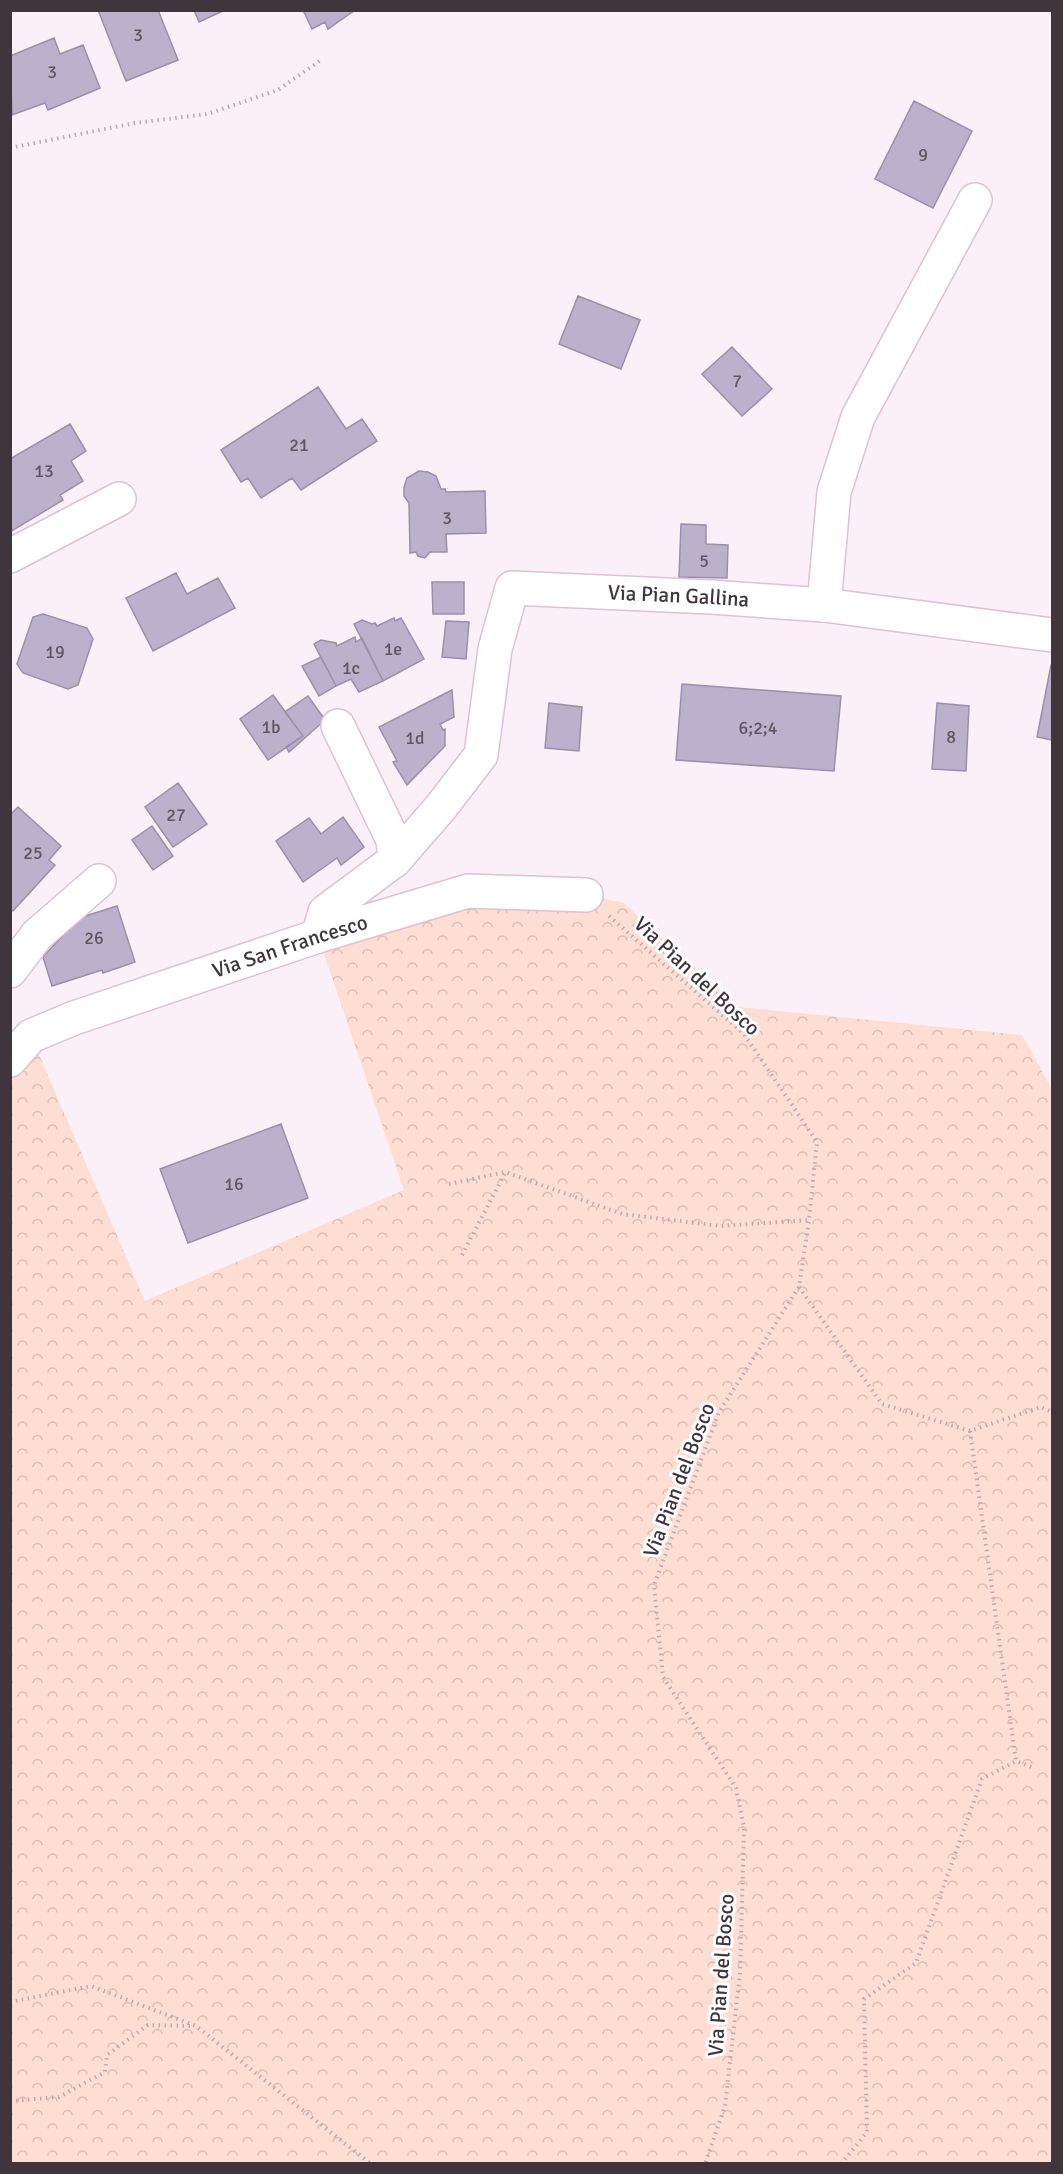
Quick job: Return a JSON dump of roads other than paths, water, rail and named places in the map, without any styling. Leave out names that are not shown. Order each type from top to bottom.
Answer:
[{"type":"street","points":[[975,200],[858,417],[834,492],[824,605],[1053,636]]},
{"type":"street","points":[[10,556],[119,499]]},
{"type":"street","name":"Via Pian Gallina","points":[[318,936],[325,912],[395,860],[441,807],[481,755],[495,649],[512,588],[711,597],[824,605]]},
{"type":"street","points":[[338,726],[393,840],[395,860]]},
{"type":"street","points":[[10,971],[37,935],[99,881]]},
{"type":"street","name":"Via San Francesco","points":[[10,1060],[31,1036],[74,1018],[318,936],[468,891],[585,895]]}]
